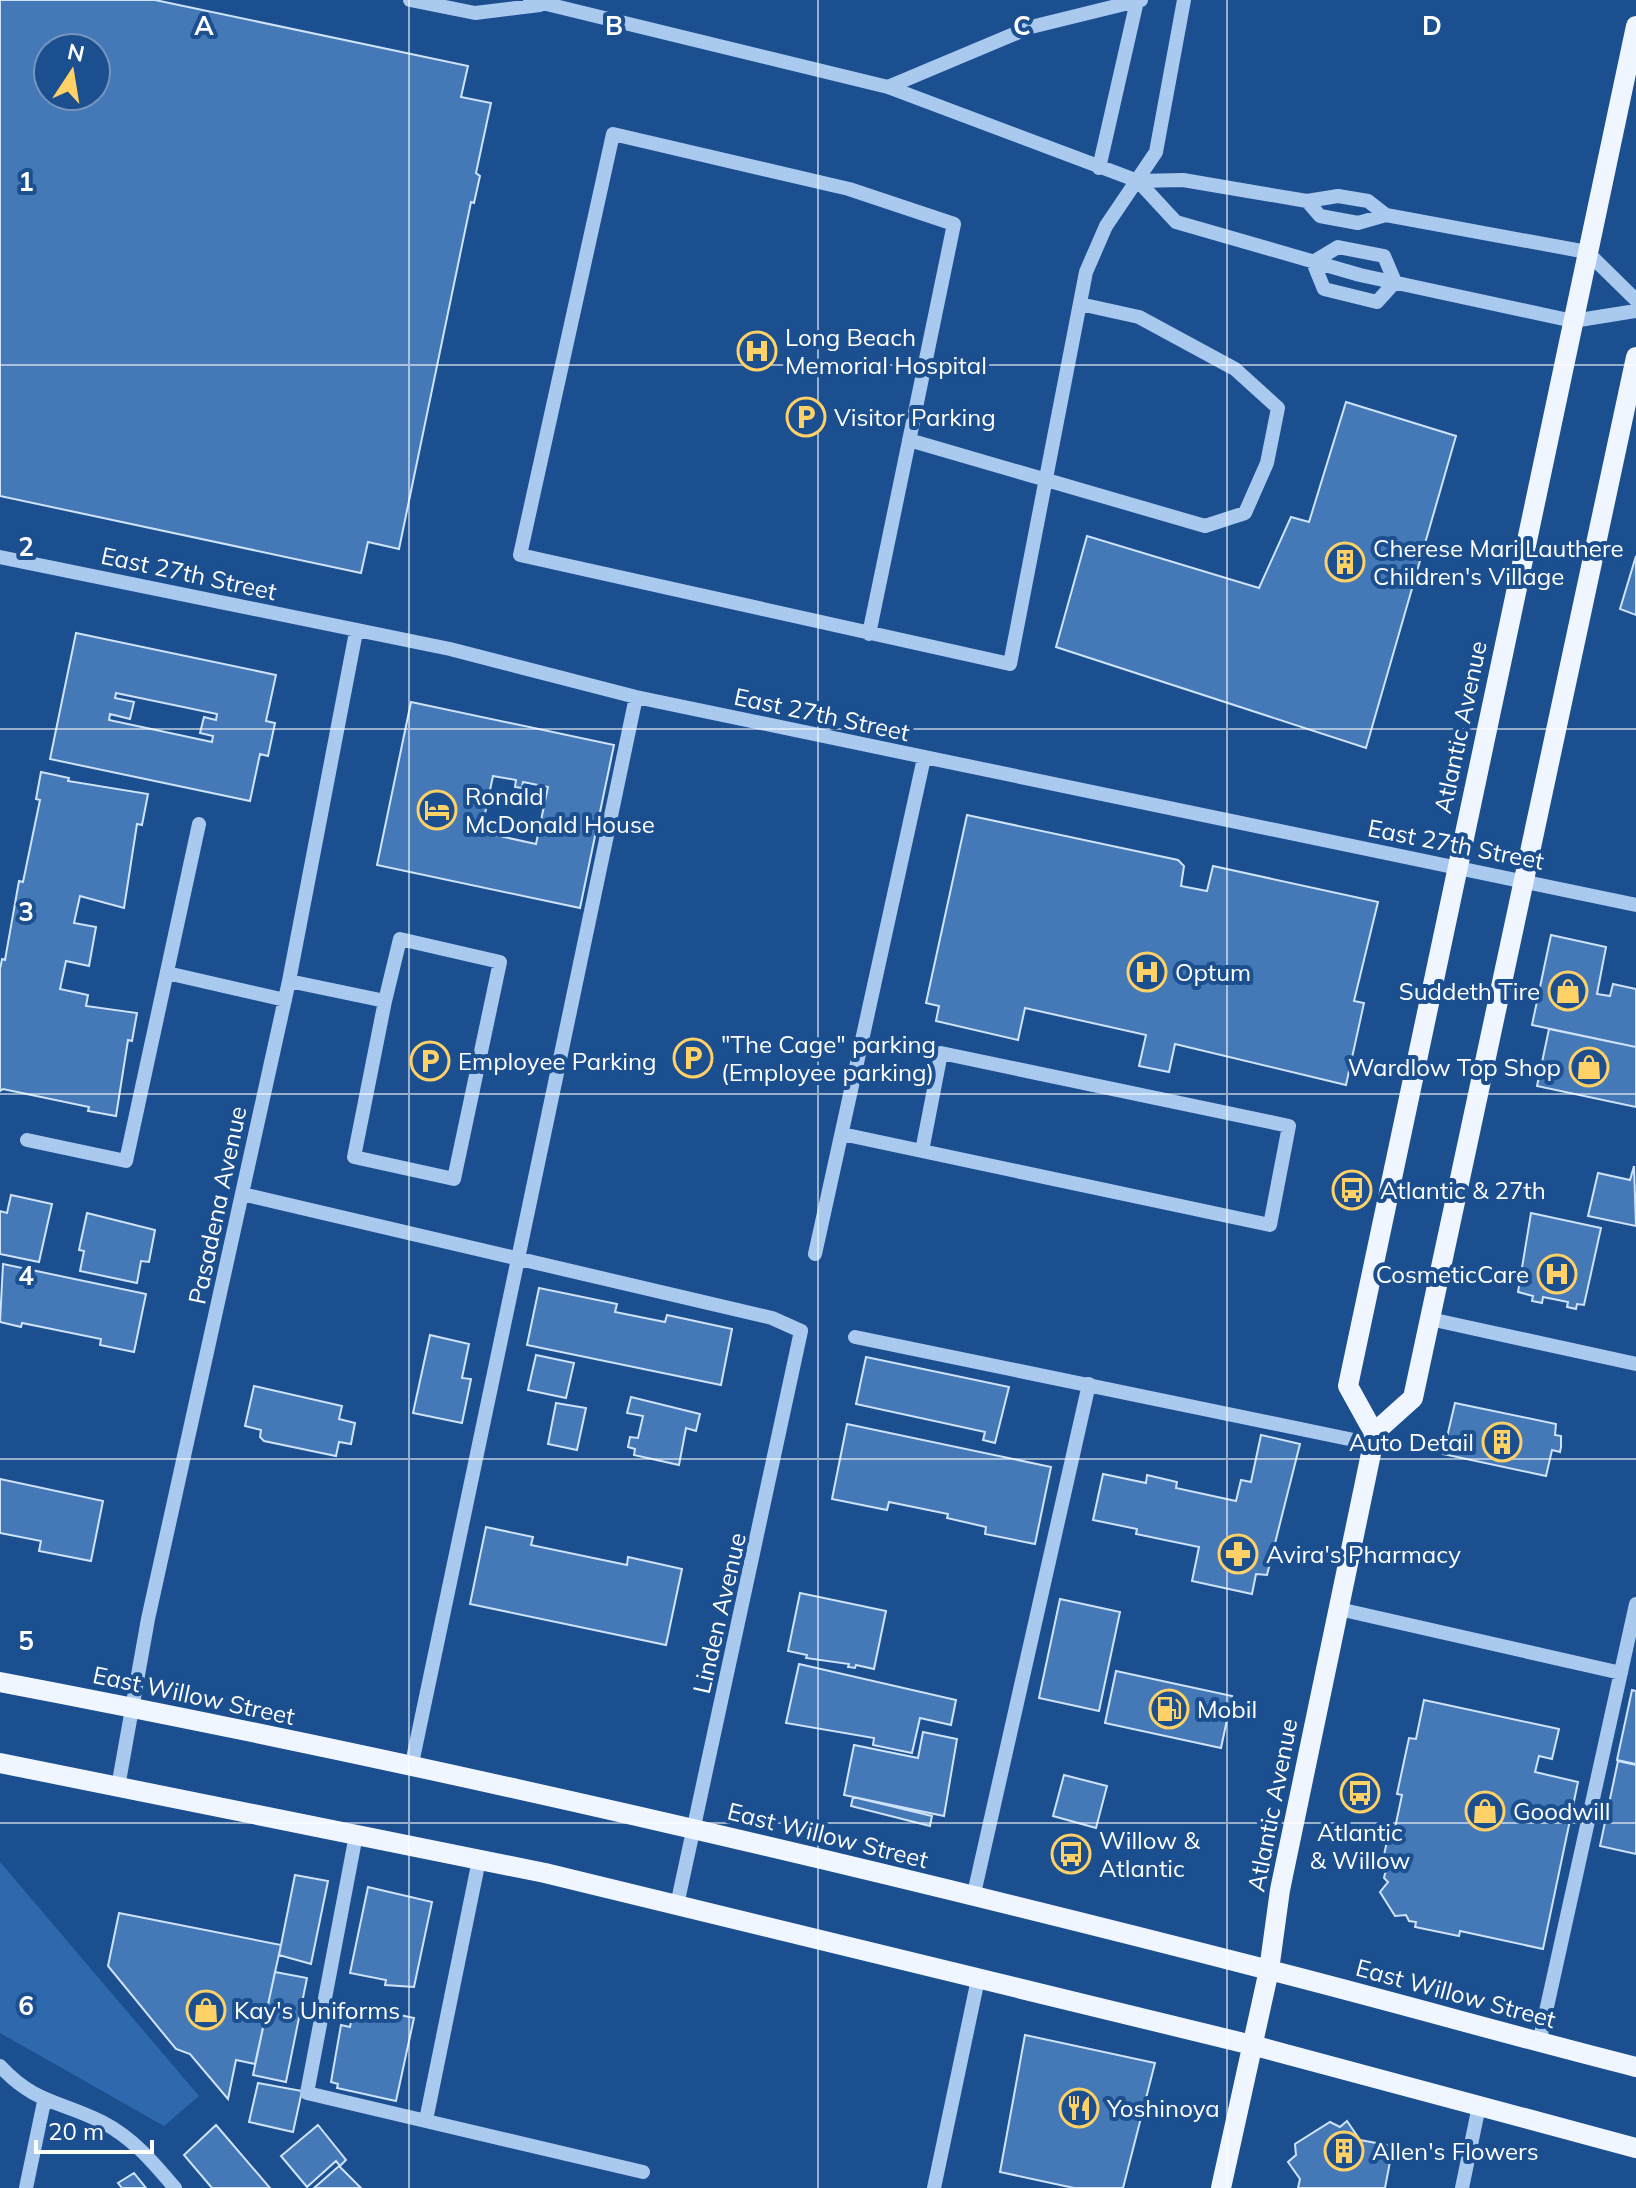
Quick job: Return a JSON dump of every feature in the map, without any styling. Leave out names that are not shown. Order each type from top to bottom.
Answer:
[{"type":"main road","name":"Atlantic Avenue","points":[[1221,2188],[1269,1970],[1280,1890],[1374,1438],[1348,1386],[1636,26]]},
{"type":"main road","points":[[1374,1438],[1413,1398],[1636,357]]},
{"type":"main road","name":"East Willow Street","points":[[0,1682],[131,1707],[693,1829],[1269,1970],[1636,2067]]},
{"type":"main road","points":[[0,1763],[479,1860],[677,1905],[1252,2045],[1636,2148]]},
{"type":"street","points":[[410,0],[475,13],[538,2],[888,87],[968,114],[1138,181],[1183,180],[1307,201],[1329,195],[1368,201],[1386,215]]},
{"type":"street","points":[[888,87],[1031,27],[1139,0],[1099,168]]},
{"type":"street","points":[[869,634],[954,224],[849,189],[613,134],[520,555],[869,634],[1010,664],[1086,272],[1106,226],[1156,152],[1184,0]]},
{"type":"street","points":[[1138,181],[1176,222],[1313,262],[1573,321],[1636,311]]},
{"type":"street","points":[[1307,201],[1320,216],[1339,220],[1358,223],[1386,215],[1587,252],[1636,300]]},
{"type":"street","points":[[1313,262],[1338,247],[1384,256],[1395,282]]},
{"type":"street","points":[[1313,262],[1324,289],[1377,302],[1395,282]]},
{"type":"street","points":[[909,440],[1205,526],[1245,513],[1267,463],[1278,408],[1235,369],[1139,317],[1080,304]]},
{"type":"street","name":"East 27th Street","points":[[0,557],[450,649],[636,697],[1457,868],[1524,879],[1636,905]]},
{"type":"street","name":"Pasadena Avenue","points":[[118,1787],[131,1707],[289,981],[356,632]]},
{"type":"street","points":[[411,1768],[636,697]]},
{"type":"street","points":[[815,1254],[924,758]]},
{"type":"street","points":[[27,1140],[126,1161],[199,824]]},
{"type":"street","points":[[400,939],[500,962],[454,1179],[354,1157],[385,1001],[400,939]]},
{"type":"street","points":[[167,973],[285,1000]]},
{"type":"street","points":[[289,981],[385,1001]]},
{"type":"street","points":[[842,1134],[1270,1225],[1289,1126],[941,1053],[922,1151]]},
{"type":"street","points":[[242,1194],[517,1258]]},
{"type":"street","name":"Linden Avenue","points":[[517,1258],[772,1318],[801,1331],[677,1905]]},
{"type":"street","points":[[1430,1319],[1636,1364]]},
{"type":"street","points":[[855,1337],[1374,1438]]},
{"type":"street","points":[[973,1898],[1089,1384]]},
{"type":"street","points":[[1539,2043],[1636,1604]]},
{"type":"street","points":[[1339,1609],[1621,1673]]},
{"type":"street","points":[[356,1835],[307,2093],[643,2172]]},
{"type":"street","points":[[426,2120],[479,1860]]},
{"type":"street","points":[[934,2188],[978,1979]]},
{"type":"street","points":[[0,2066],[44,2102],[101,2122],[141,2148],[175,2188]]},
{"type":"street","points":[[26,2188],[44,2102]]},
{"type":"street","points":[[1462,2188],[1479,2106]]},
{"type":"shaded area","points":[[0,1862],[199,2096],[164,2126],[0,2033]]},
{"type":"building","points":[[0,0],[155,0],[468,66],[461,97],[491,103],[476,173],[480,176],[474,203],[471,202],[399,549],[368,542],[361,573],[0,496]]},
{"type":"building","name":"Cherese Mari Lauthere Children's Village","points":[[1346,402],[1456,436],[1366,748],[1056,647],[1087,536],[1259,588],[1291,517],[1309,522]]},
{"type":"building","points":[[1636,556],[1636,615],[1620,609]]},
{"type":"building","points":[[76,633],[276,675],[266,721],[275,723],[268,756],[260,754],[250,801],[50,759]],"holes":[[[116,693],[217,714],[216,720],[204,717],[200,733],[213,736],[212,742],[109,720],[110,714],[130,719],[134,702],[115,698]]]},
{"type":"building","name":"Ronald McDonald House","points":[[411,702],[614,745],[580,908],[377,865]],"holes":[[[493,776],[516,780],[515,787],[522,788],[523,782],[548,787],[536,844],[481,832]]]},
{"type":"building","points":[[41,772],[69,778],[68,781],[148,794],[142,825],[137,824],[124,908],[80,896],[74,923],[96,927],[89,966],[66,961],[60,989],[88,995],[86,1006],[137,1013],[132,1041],[128,1040],[116,1116],[88,1111],[89,1107],[3,1089],[0,1091],[0,969],[2,959],[5,960],[19,881],[23,882],[40,800],[36,799]]},
{"type":"building","name":"Optum","points":[[967,815],[1178,860],[1184,866],[1181,886],[1207,891],[1213,866],[1378,902],[1354,1001],[1364,1003],[1346,1085],[1175,1044],[1169,1072],[1139,1066],[1146,1035],[1025,1008],[1018,1040],[936,1021],[939,1006],[926,1003]]},
{"type":"building","name":"Suddeth Tire","points":[[1551,935],[1606,947],[1597,994],[1610,996],[1613,984],[1636,989],[1636,1047],[1532,1025]]},
{"type":"building","name":"Wardlow Top Shop","points":[[1549,1029],[1636,1047],[1636,1107],[1537,1086]]},
{"type":"building","points":[[1634,1166],[1636,1226],[1588,1216],[1598,1173],[1630,1180]]},
{"type":"building","points":[[11,1195],[52,1204],[39,1262],[0,1254],[0,1211],[7,1213]]},
{"type":"building","points":[[87,1213],[155,1230],[149,1262],[141,1261],[137,1283],[80,1271],[84,1251],[79,1250]]},
{"type":"building","name":"CosmeticCare","points":[[1531,1213],[1601,1228],[1584,1305],[1577,1304],[1576,1309],[1567,1307],[1568,1302],[1543,1297],[1542,1303],[1532,1301],[1533,1296],[1518,1292]]},
{"type":"building","points":[[3,1264],[146,1294],[134,1352],[100,1345],[101,1339],[22,1323],[21,1327],[0,1322]]},
{"type":"building","points":[[539,1288],[617,1304],[615,1312],[665,1322],[667,1315],[732,1329],[721,1385],[527,1345]]},
{"type":"building","points":[[430,1335],[469,1344],[462,1378],[471,1379],[462,1423],[413,1413]]},
{"type":"building","points":[[536,1355],[574,1363],[566,1398],[528,1390]]},
{"type":"building","points":[[866,1357],[1009,1387],[995,1443],[983,1440],[985,1432],[856,1404]]},
{"type":"building","points":[[254,1386],[342,1406],[339,1419],[355,1423],[351,1444],[339,1442],[336,1456],[264,1441],[260,1437],[261,1430],[245,1426]]},
{"type":"building","points":[[631,1397],[700,1414],[696,1431],[686,1428],[679,1465],[634,1455],[635,1449],[628,1447],[630,1437],[638,1438],[643,1416],[627,1413]]},
{"type":"building","points":[[556,1403],[586,1408],[577,1450],[548,1444]]},
{"type":"building","name":"Auto Detail","points":[[1455,1403],[1556,1424],[1555,1435],[1561,1436],[1561,1447],[1560,1452],[1552,1450],[1546,1476],[1443,1454]]},
{"type":"building","points":[[847,1424],[1051,1467],[1035,1544],[985,1534],[986,1527],[947,1518],[948,1514],[889,1502],[887,1510],[832,1499]]},
{"type":"building","points":[[1261,1435],[1300,1444],[1267,1575],[1256,1574],[1252,1594],[1192,1581],[1199,1547],[1136,1534],[1137,1529],[1093,1520],[1103,1474],[1146,1483],[1147,1475],[1177,1482],[1176,1488],[1236,1501],[1241,1480],[1251,1482]]},
{"type":"building","points":[[0,1479],[103,1501],[91,1561],[39,1551],[41,1541],[0,1533]]},
{"type":"building","points":[[486,1527],[533,1537],[531,1545],[627,1565],[628,1557],[682,1569],[666,1645],[470,1604]]},
{"type":"building","points":[[800,1593],[886,1611],[874,1669],[856,1665],[855,1668],[848,1667],[849,1664],[806,1658],[807,1655],[788,1651]]},
{"type":"building","points":[[1060,1599],[1120,1612],[1099,1711],[1039,1698]]},
{"type":"building","points":[[799,1664],[956,1700],[951,1725],[920,1718],[912,1753],[873,1745],[874,1738],[786,1723]]},
{"type":"building","name":"Mobil","points":[[1116,1671],[1232,1696],[1221,1748],[1105,1723]]},
{"type":"building","points":[[1632,1690],[1636,1691],[1636,1764],[1617,1760]]},
{"type":"building","name":"Goodwill","points":[[1424,1700],[1559,1729],[1552,1759],[1539,1756],[1535,1772],[1578,1782],[1543,1949],[1460,1931],[1459,1936],[1415,1927],[1416,1922],[1409,1921],[1406,1915],[1395,1916],[1380,1892],[1388,1882],[1384,1878],[1389,1856],[1384,1855],[1390,1827],[1395,1828],[1402,1795],[1397,1794],[1409,1738],[1416,1739]]},
{"type":"building","points":[[923,1732],[957,1739],[944,1816],[844,1795],[854,1745],[918,1758]]},
{"type":"building","points":[[1618,1761],[1636,1765],[1636,1854],[1600,1846]]},
{"type":"building","points":[[1064,1775],[1107,1786],[1096,1828],[1053,1816]]},
{"type":"building","points":[[853,1797],[932,1816],[930,1826],[851,1806]]},
{"type":"building","points":[[295,1875],[328,1881],[311,1964],[279,1955]]},
{"type":"building","points":[[368,1887],[432,1902],[414,1987],[385,1985],[386,1980],[350,1973]]},
{"type":"building","name":"Kay's Uniforms","points":[[119,1913],[281,1945],[255,2064],[236,2060],[228,2099],[190,2054],[176,2049],[108,1966]]},
{"type":"building","points":[[275,1972],[307,1978],[286,2082],[253,2075]]},
{"type":"building","points":[[354,2005],[414,2018],[396,2101],[337,2088],[338,2084],[331,2082],[341,2025],[350,2027]]},
{"type":"building","name":"Yoshinoya","points":[[1025,2035],[1155,2063],[1123,2188],[1074,2188],[1000,2172]]},
{"type":"building","points":[[258,2083],[302,2091],[293,2132],[249,2122]]},
{"type":"building","name":"Allen's Flowers","points":[[1347,2121],[1360,2140],[1393,2146],[1385,2188],[1298,2188],[1300,2179],[1288,2162],[1296,2155],[1295,2144],[1330,2122],[1340,2127]]},
{"type":"building","points":[[216,2125],[270,2188],[212,2188],[184,2155]]},
{"type":"building","points":[[318,2125],[346,2160],[340,2166],[336,2161],[307,2187],[281,2156]]},
{"type":"building","points":[[339,2166],[361,2188],[314,2188]]},
{"type":"building","points":[[134,2173],[146,2188],[122,2188],[118,2183]]},
{"type":"place","name":"Long Beach Memorial Hospital","points":[[757,351]]},
{"type":"place","name":"Visitor Parking","points":[[806,417]]},
{"type":"place","name":"Cherese Mari Lauthere Children's Village","points":[[1345,562]]},
{"type":"place","name":"Ronald McDonald House","points":[[437,810]]},
{"type":"place","name":"Optum","points":[[1147,972]]},
{"type":"place","name":"Suddeth Tire","points":[[1568,991]]},
{"type":"place","name":"\"The Cage\" parking (Employee parking)","points":[[693,1058]]},
{"type":"place","name":"Employee Parking","points":[[430,1061]]},
{"type":"place","name":"Wardlow Top Shop","points":[[1589,1067]]},
{"type":"place","name":"Atlantic & 27th","points":[[1352,1190]]},
{"type":"place","name":"CosmeticCare","points":[[1557,1274]]},
{"type":"place","name":"Auto Detail","points":[[1502,1442]]},
{"type":"place","name":"Avira's Pharmacy","points":[[1238,1554]]},
{"type":"place","name":"Mobil","points":[[1169,1709]]},
{"type":"place","name":"Atlantic & Willow","points":[[1360,1793]]},
{"type":"place","name":"Goodwill","points":[[1485,1811]]},
{"type":"place","name":"Willow & Atlantic","points":[[1071,1854]]},
{"type":"place","name":"Kay's Uniforms","points":[[206,2010]]},
{"type":"place","name":"Yoshinoya","points":[[1079,2108]]},
{"type":"place","name":"Allen's Flowers","points":[[1344,2151]]}]
